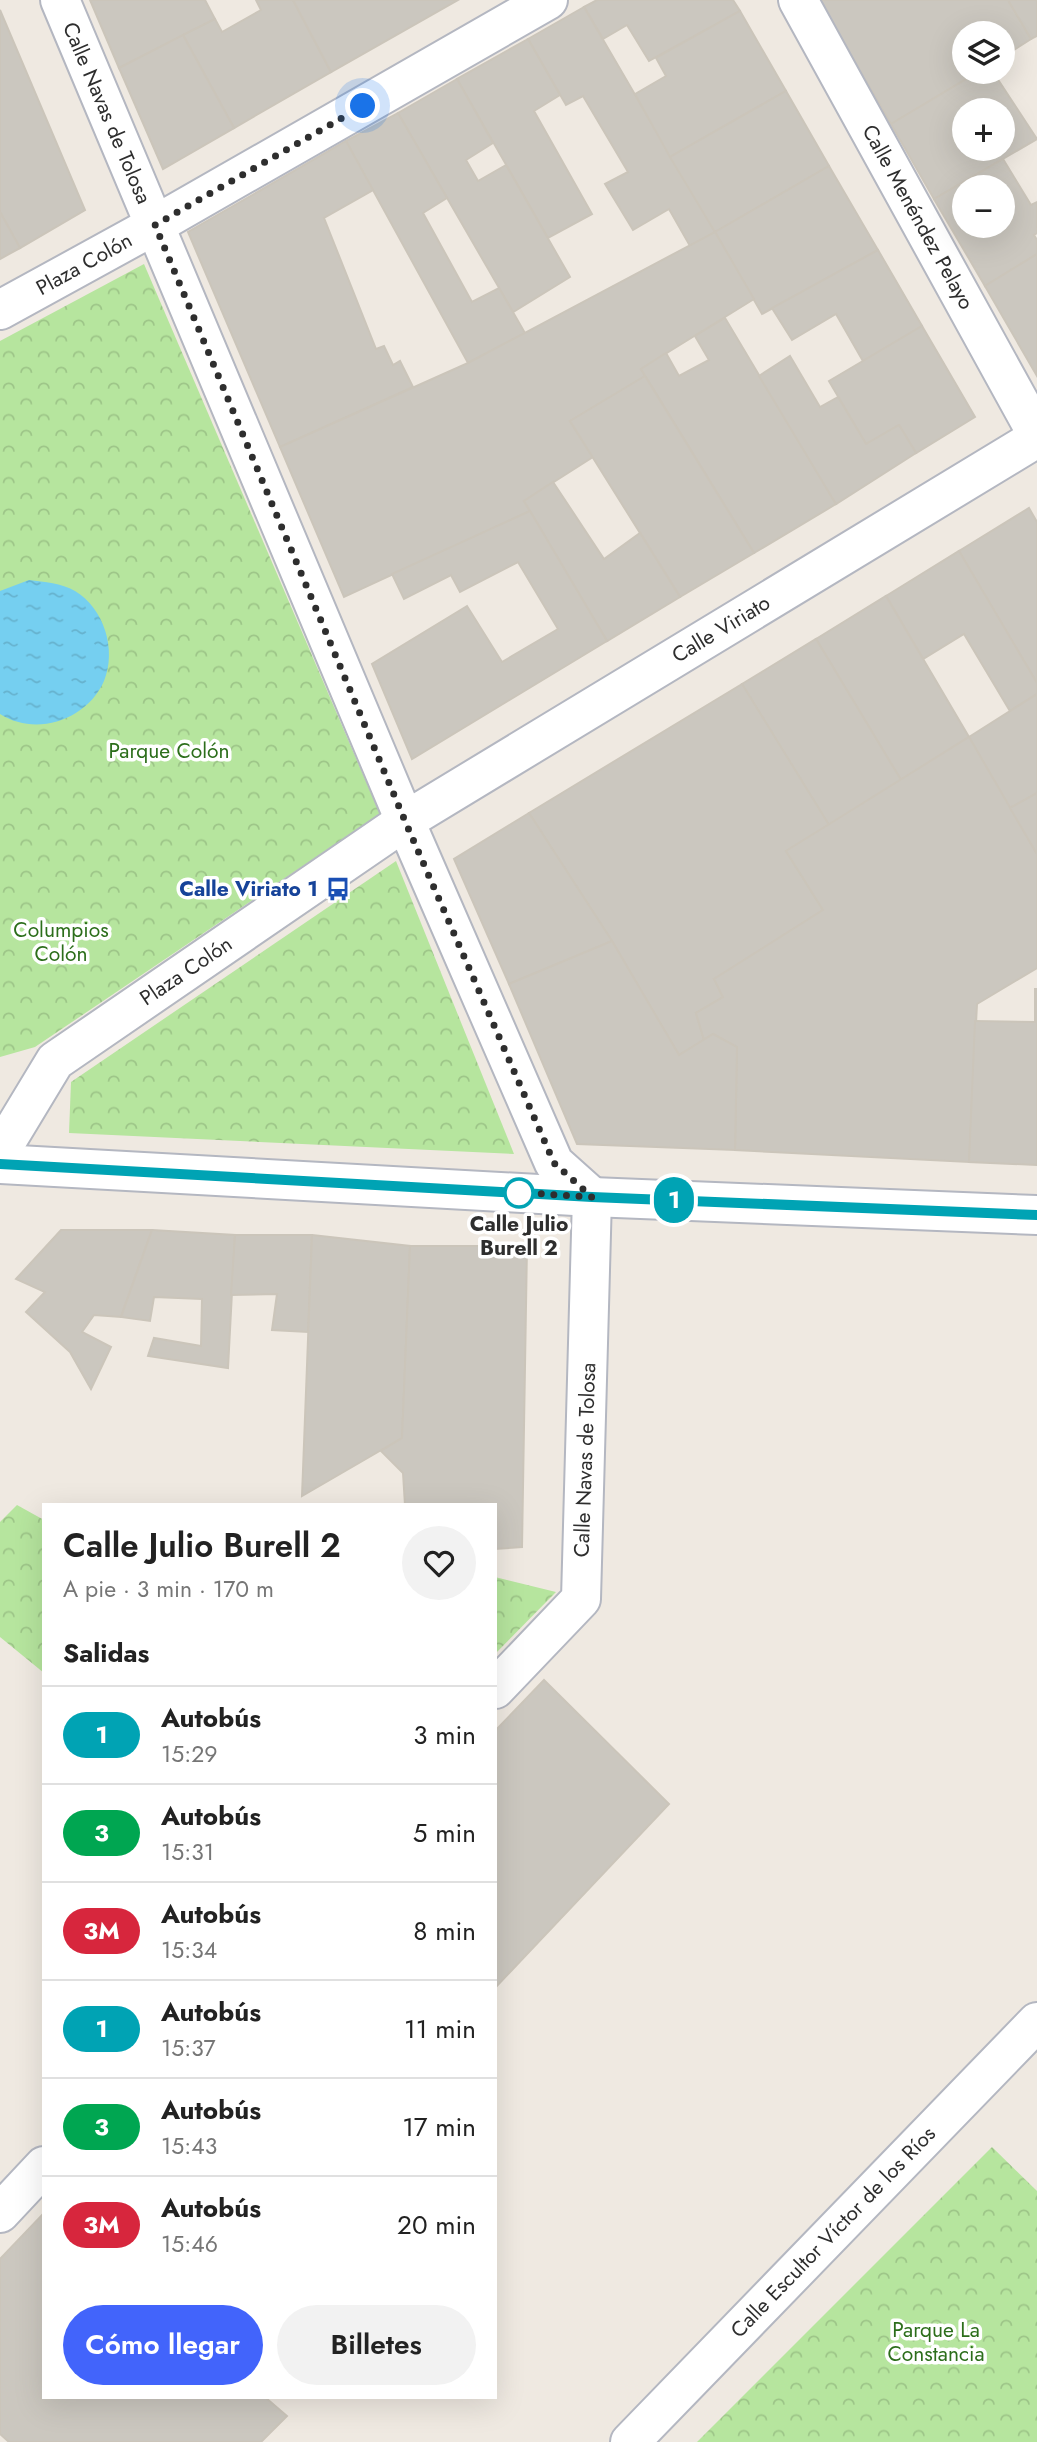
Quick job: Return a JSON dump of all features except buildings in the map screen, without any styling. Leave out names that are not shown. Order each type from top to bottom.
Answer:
[{"type":"street","name":"Calle Navas de Tolosa","points":[[60,0],[155,225]]},
{"type":"street","points":[[155,225],[548,0]]},
{"type":"street","name":"Calle Menéndez Pelayo","points":[[798,0],[1037,436]]},
{"type":"street","name":"Plaza Colón","points":[[0,310],[155,225],[405,821],[554,1163],[592,1197]]},
{"type":"street","name":"Calle Viriato","points":[[405,821],[1037,436]]},
{"type":"street","name":"Plaza Colón","points":[[0,1152],[55,1061],[405,821]]},
{"type":"street","points":[[0,1164],[592,1197],[1037,1214]]},
{"type":"street","name":"Calle Navas de Tolosa","points":[[497,1687],[581,1598],[592,1197]]},
{"type":"street","name":"Calle Escultor Víctor de los Ríos","points":[[630,2442],[1037,2022]]},
{"type":"street","points":[[0,2213],[42,2168]]},
{"type":"green space","name":"Parque Colón","points":[[144,264],[380,814],[35,1047],[0,1057],[0,341]]},
{"type":"green space","points":[[396,861],[514,1154],[69,1133],[71,1082]]},
{"type":"green space","points":[[17,1505],[42,1519],[42,1671],[0,1637],[0,1522]]},
{"type":"green space","points":[[497,1577],[556,1592],[497,1652]]},
{"type":"green space","name":"Parque La Constancia","points":[[992,2147],[1037,2191],[1037,2442],[697,2442]]},
{"type":"water","points":[[29,580],[64,586],[85,598],[100,619],[108,643],[108,669],[96,695],[73,715],[44,724],[14,721],[0,714],[0,591]]},
{"type":"bus line","name":"1","points":[[0,1164],[592,1197],[1037,1215]]},
{"type":"place","name":"Calle Viriato 1","points":[[338,889]]},
{"type":"place","name":"Calle Julio Burell 2","points":[[519,1193]]},
{"type":"route","points":[[363,106],[155,225],[405,821],[554,1163],[592,1197],[511,1192],[519,1193]]},
{"type":"park label","name":"Columpios Colón","points":[[61,942]]}]
